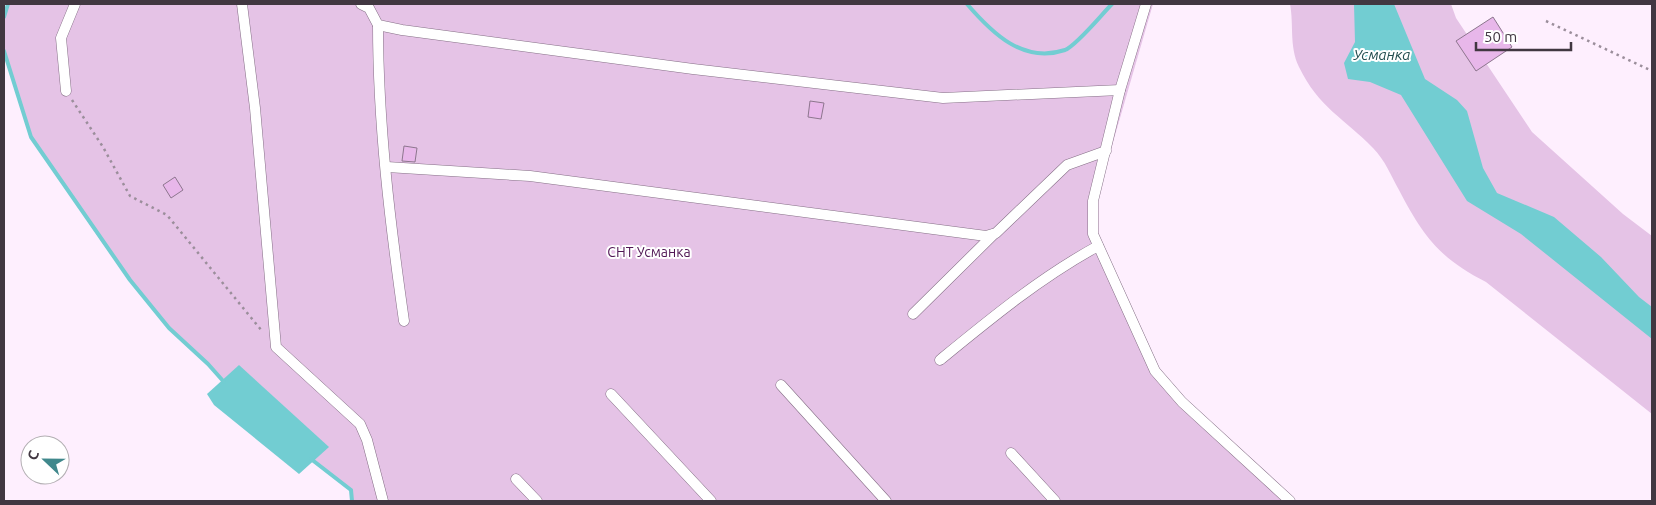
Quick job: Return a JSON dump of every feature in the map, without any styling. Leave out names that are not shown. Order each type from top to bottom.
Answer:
[{"type":"street","points":[[66,91],[61,38],[75,4]]},
{"type":"street","points":[[242,4],[255,108],[276,347],[360,424],[367,440],[383,501]]},
{"type":"street","points":[[361,4],[370,8],[378,25],[378,77],[392,230],[404,320]]},
{"type":"street","points":[[1146,4],[1120,90],[1093,201],[1093,234],[1155,372],[1182,402],[1290,501]]},
{"type":"street","points":[[378,25],[693,70],[943,98],[1120,90]]},
{"type":"street","points":[[913,314],[961,265],[1067,165],[1106,151]]},
{"type":"street","points":[[387,167],[530,176],[986,236],[996,233]]},
{"type":"street","points":[[940,360],[983,324],[1064,265],[1098,246]]},
{"type":"street","points":[[781,386],[886,501]]},
{"type":"street","points":[[611,394],[710,501]]},
{"type":"street","points":[[1011,452],[1055,501]]},
{"type":"street","points":[[516,479],[537,501]]},
{"type":"path","points":[[1546,21],[1652,71]]},
{"type":"path","points":[[66,91],[104,147],[130,196],[168,215],[264,333]]},
{"type":"green space","name":"СНТ Усманка","points":[[8,4],[1153,4],[1096,201],[1097,234],[1158,368],[1184,399],[1294,501],[352,501],[351,490],[289,442],[169,328],[103,244],[31,137],[4,51],[4,17]]},
{"type":"green space","points":[[1290,4],[1451,4],[1456,18],[1532,132],[1623,214],[1652,236],[1652,414],[1486,282],[1456,264],[1434,244],[1416,220],[1381,158],[1324,103],[1307,81],[1299,67],[1294,51]]},
{"type":"water","name":"Усманка","points":[[1354,4],[1394,4],[1425,79],[1457,100],[1467,111],[1483,168],[1497,193],[1554,217],[1601,257],[1639,297],[1652,307],[1652,339],[1521,234],[1467,201],[1401,95],[1370,82],[1348,79],[1344,63],[1355,42]]},
{"type":"water","points":[[239,365],[329,447],[299,474],[214,405],[207,394]]},
{"type":"building","points":[[1493,17],[1512,47],[1476,71],[1456,41]]},
{"type":"building","points":[[810,101],[824,103],[821,119],[808,117]]},
{"type":"building","points":[[404,146],[417,148],[415,162],[402,161]]},
{"type":"building","points":[[175,177],[183,190],[171,198],[163,185]]},
{"type":"waterway","points":[[4,17],[8,4]]},
{"type":"waterway","points":[[967,4],[998,35],[1022,49],[1035,53],[1050,53],[1070,47],[1083,36],[1112,4]]},
{"type":"waterway","points":[[4,51],[31,137],[130,280],[169,328],[208,364],[224,382]]},
{"type":"waterway","points":[[311,459],[351,490],[352,501]]}]
